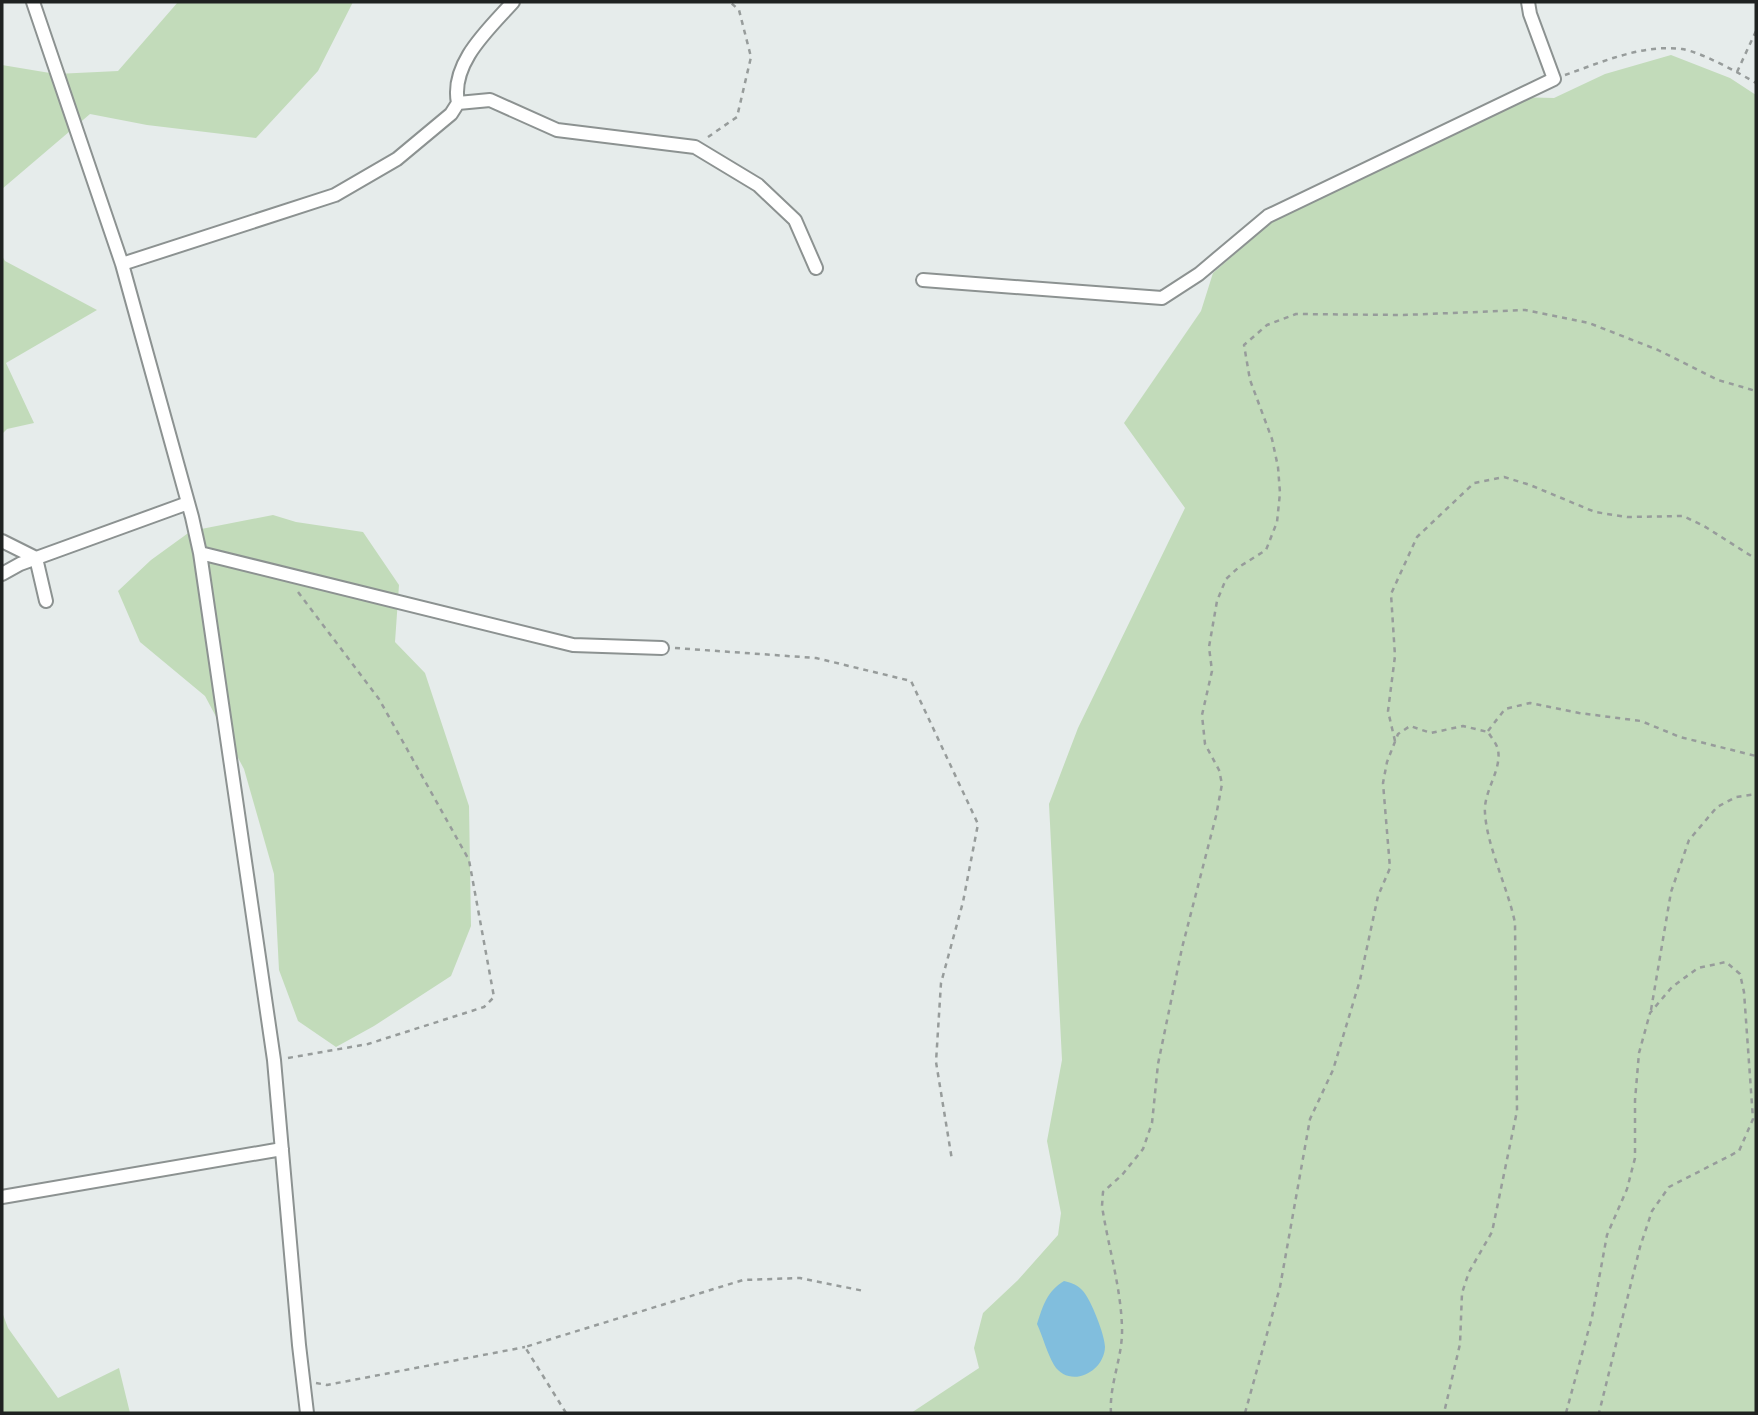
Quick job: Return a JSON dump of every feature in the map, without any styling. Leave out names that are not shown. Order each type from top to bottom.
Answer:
[{"type":"street","points":[[33,2],[122,264],[200,554],[274,1060],[307,1413]]},
{"type":"street","points":[[122,264],[335,195],[397,159],[451,114],[458,103],[455,89],[471,49],[513,2]]},
{"type":"street","points":[[923,280],[1162,298],[1199,274],[1268,216],[1554,79],[1528,2]]},
{"type":"street","points":[[458,103],[490,100],[557,130],[695,147],[758,185],[795,220],[816,268]]},
{"type":"street","points":[[2,575],[36,558],[188,503]]},
{"type":"street","points":[[2,541],[36,558]]},
{"type":"street","points":[[200,554],[573,645],[662,648]]},
{"type":"street","points":[[36,558],[46,601]]},
{"type":"street","points":[[2,1197],[282,1149]]},
{"type":"path","points":[[695,147],[737,117],[751,57],[739,10],[730,2]]},
{"type":"path","points":[[1737,72],[1756,31]]},
{"type":"path","points":[[1554,79],[1613,58],[1652,48],[1684,49],[1756,83]]},
{"type":"path","points":[[1111,1413],[1122,1328],[1102,1206],[1103,1192],[1122,1175],[1143,1149],[1152,1123],[1158,1064],[1182,948],[1216,816],[1222,784],[1219,770],[1205,744],[1202,715],[1212,671],[1209,647],[1217,601],[1226,579],[1266,550],[1277,522],[1279,467],[1272,439],[1250,380],[1244,345],[1267,325],[1296,314],[1366,316],[1525,310],[1588,323],[1658,350],[1718,380],[1756,391]]},
{"type":"path","points":[[1395,741],[1388,711],[1395,656],[1391,594],[1417,537],[1474,483],[1504,477],[1531,485],[1595,512],[1627,517],[1683,516],[1756,559]]},
{"type":"path","points":[[274,1060],[368,1044],[484,1007],[494,997],[470,860],[379,699],[284,574]]},
{"type":"path","points":[[662,648],[817,657],[911,681],[978,824],[963,902],[941,983],[936,1062],[952,1160]]},
{"type":"path","points":[[1488,732],[1505,709],[1530,703],[1578,713],[1641,721],[1681,737],[1756,756]]},
{"type":"path","points":[[1245,1413],[1280,1287],[1310,1119],[1333,1070],[1360,980],[1378,896],[1390,868],[1383,783],[1387,762],[1398,734],[1410,726],[1431,733],[1463,726],[1488,732],[1499,749],[1498,764],[1489,784],[1484,811],[1489,837],[1510,897],[1515,923],[1517,1111],[1492,1233],[1469,1272],[1462,1293],[1460,1344],[1444,1413]]},
{"type":"path","points":[[1566,1413],[1592,1317],[1607,1236],[1627,1189],[1635,1158],[1635,1100],[1639,1053],[1650,1013],[1671,892],[1689,840],[1717,807],[1736,797],[1756,794]]},
{"type":"path","points":[[1599,1413],[1640,1247],[1652,1211],[1669,1187],[1739,1151],[1753,1119],[1741,974],[1726,962],[1698,968],[1672,987],[1650,1013]]},
{"type":"path","points":[[303,1380],[327,1385],[525,1347],[743,1280],[800,1278],[864,1291]]},
{"type":"path","points":[[525,1347],[566,1413]]},
{"type":"green space","points":[[178,2],[353,2],[318,71],[256,138],[147,125],[90,114],[2,189],[2,65],[56,74],[118,71]]},
{"type":"green space","points":[[1671,55],[1730,78],[1756,95],[1756,1413],[911,1413],[979,1368],[974,1348],[983,1313],[1018,1280],[1058,1235],[1061,1213],[1047,1141],[1062,1060],[1049,804],[1078,728],[1185,508],[1124,423],[1201,311],[1213,273],[1274,220],[1516,97],[1554,98],[1605,74]]},
{"type":"green space","points":[[2,256],[5,261],[97,310],[6,363],[34,423],[7,429],[2,434]]},
{"type":"green space","points":[[273,515],[296,522],[363,532],[399,585],[395,642],[425,673],[469,806],[471,926],[451,976],[336,1047],[298,1021],[279,970],[274,874],[244,769],[205,696],[140,642],[118,591],[151,560],[191,531]]},
{"type":"green space","points":[[2,1312],[8,1328],[58,1398],[119,1368],[130,1413],[2,1413]]},
{"type":"water","points":[[1064,1281],[1077,1286],[1086,1295],[1097,1318],[1105,1347],[1099,1364],[1085,1375],[1076,1377],[1060,1372],[1054,1365],[1037,1324],[1050,1294]]}]
